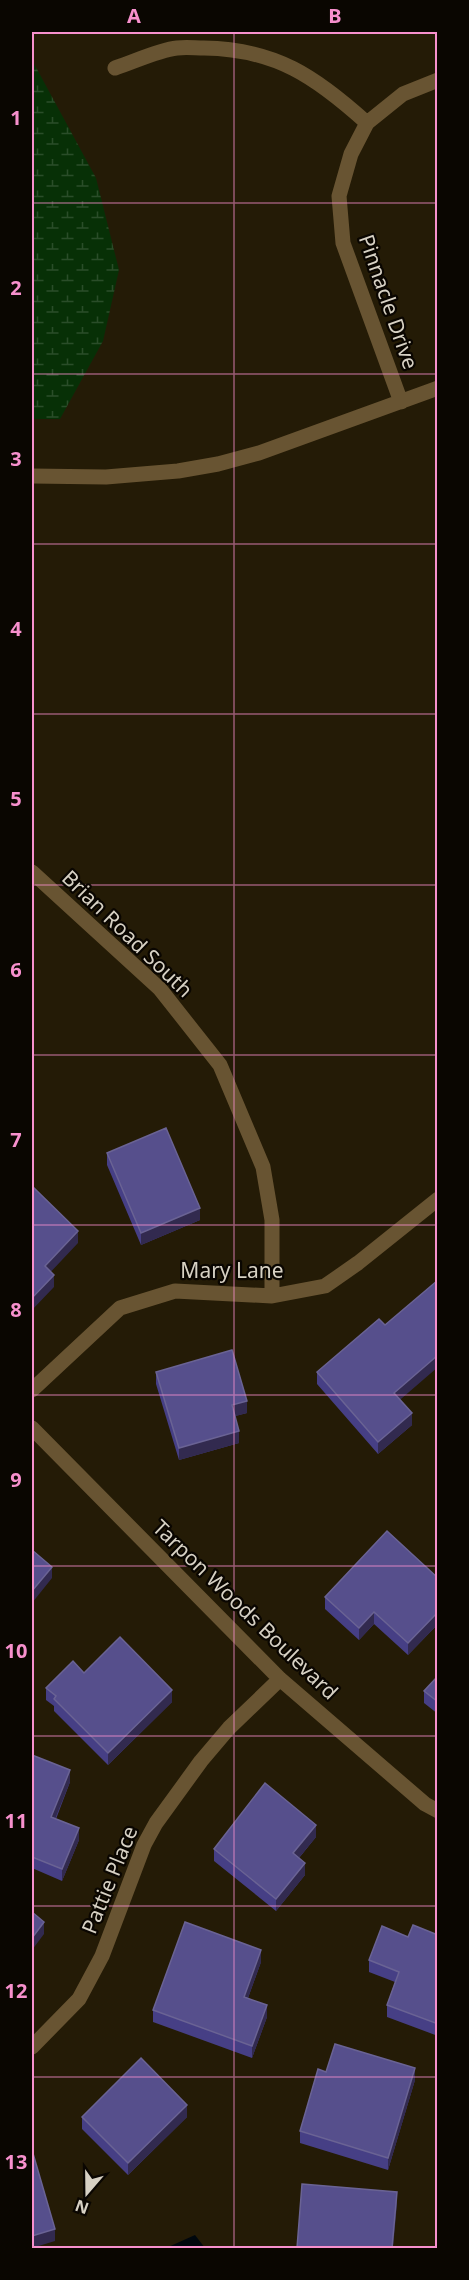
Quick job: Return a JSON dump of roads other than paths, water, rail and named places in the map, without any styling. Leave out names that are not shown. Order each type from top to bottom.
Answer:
[{"type":"street","points":[[116,68],[175,48],[251,52],[289,65],[316,80],[367,123]]},
{"type":"street","name":"Pinnacle Drive","points":[[401,402],[343,243],[339,196],[351,154],[367,123],[402,94],[438,80]]},
{"type":"street","points":[[32,477],[106,477],[178,471],[218,464],[259,453],[401,402],[436,393]]},
{"type":"street","name":"Brian Road South","points":[[32,872],[160,989],[220,1065],[263,1167],[272,1220],[272,1296]]},
{"type":"street","name":"Mary Lane","points":[[32,1390],[120,1308],[175,1291],[272,1296],[325,1286],[358,1263],[438,1199]]},
{"type":"street","name":"Tarpon Woods Boulevard","points":[[32,1428],[280,1679],[425,1804],[438,1811]]},
{"type":"street","name":"Pattie Place","points":[[32,2047],[79,1999],[102,1956],[144,1845],[156,1823],[229,1728],[280,1679]]}]
